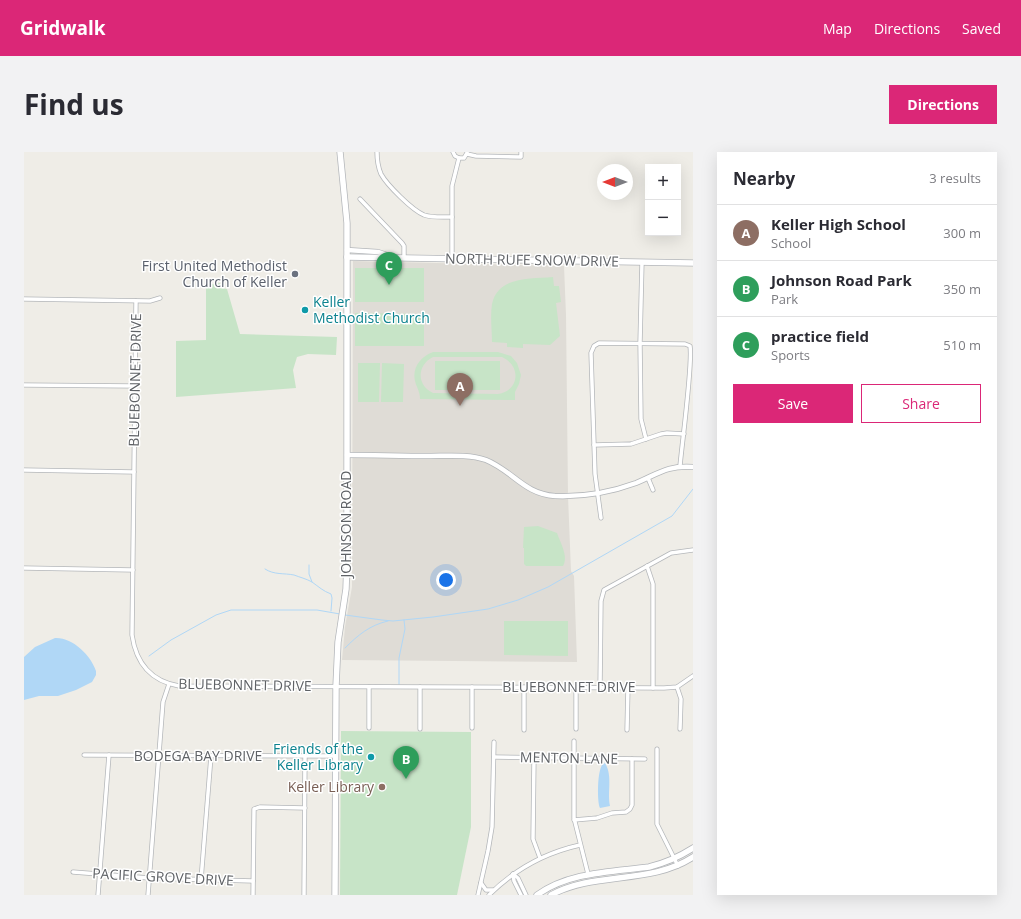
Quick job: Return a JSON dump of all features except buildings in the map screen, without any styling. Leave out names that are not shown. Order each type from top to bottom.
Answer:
[{"type":"main road","name":"JOHNSON ROAD","points":[[335,895],[336,686],[340,623],[346,581],[347,455],[347,253],[346,212],[340,152]]},
{"type":"main road","name":"NORTH RUFE SNOW DRIVE","points":[[347,253],[393,257],[693,263]]},
{"type":"main road","name":"NORTH RUFE SNOW DRIVE","points":[[672,263],[693,260]]},
{"type":"main road","points":[[537,895],[558,883],[588,874],[649,867],[674,859],[693,848]]},
{"type":"main road","points":[[551,895],[582,883],[650,874],[678,866],[693,857]]},
{"type":"street","points":[[377,152],[378,165],[382,176],[413,209],[429,216],[452,217]]},
{"type":"street","points":[[454,152],[455,156],[459,158],[464,158],[468,153],[480,156],[521,154]]},
{"type":"street","points":[[452,258],[452,186],[459,158]]},
{"type":"street","points":[[360,200],[402,243],[404,246],[404,257]]},
{"type":"street","points":[[642,262],[640,343],[641,419],[646,440]]},
{"type":"street","points":[[24,300],[136,301],[160,298]]},
{"type":"street","name":"BLUEBONNET DRIVE","points":[[136,301],[132,635],[134,649],[141,663],[161,681],[179,686],[677,687]]},
{"type":"street","points":[[600,518],[595,474],[591,353],[594,346],[599,343],[640,343],[685,344],[690,346],[693,359],[692,386],[680,466]]},
{"type":"street","points":[[24,385],[135,386]]},
{"type":"street","points":[[594,445],[631,444],[667,433],[684,434]]},
{"type":"street","points":[[347,455],[449,456],[479,458],[502,468],[526,487],[535,492],[553,496],[597,495],[635,483],[665,469],[680,466],[693,467]]},
{"type":"street","points":[[24,470],[134,472]]},
{"type":"street","points":[[648,478],[653,490]]},
{"type":"street","points":[[600,687],[601,601],[604,590],[671,552],[693,550]]},
{"type":"street","points":[[647,566],[653,584],[653,688]]},
{"type":"street","points":[[24,568],[133,570]]},
{"type":"street","points":[[680,728],[681,699],[677,687],[693,676]]},
{"type":"street","points":[[148,895],[164,702],[169,684]]},
{"type":"street","points":[[368,728],[369,687]]},
{"type":"street","points":[[420,687],[420,729]]},
{"type":"street","points":[[472,687],[472,728]]},
{"type":"street","points":[[524,687],[524,730]]},
{"type":"street","points":[[576,687],[576,729]]},
{"type":"street","points":[[627,730],[628,687]]},
{"type":"street","points":[[574,741],[574,820],[588,874]]},
{"type":"street","points":[[478,895],[492,827],[494,742]]},
{"type":"street","points":[[657,749],[657,824],[678,866]]},
{"type":"street","name":"BODEGA BAY DRIVE","points":[[84,755],[336,756]]},
{"type":"street","points":[[98,895],[109,755]]},
{"type":"street","points":[[201,880],[211,756]]},
{"type":"street","points":[[304,895],[305,756]]},
{"type":"street","name":"MENTON LANE","points":[[494,757],[645,759]]},
{"type":"street","points":[[534,758],[533,839],[540,858]]},
{"type":"street","points":[[574,820],[597,818],[615,812],[626,812],[630,809],[632,805],[632,759]]},
{"type":"street","points":[[253,895],[254,809],[260,807],[305,808]]},
{"type":"street","points":[[489,895],[513,874],[525,866],[540,858],[580,845]]},
{"type":"street","name":"PACIFIC GROVE DRIVE","points":[[73,872],[149,878],[253,882]]},
{"type":"street","points":[[513,874],[514,881],[520,895]]},
{"type":"street","points":[[513,874],[518,878],[526,895]]},
{"type":"street","points":[[482,880],[482,886],[486,890],[491,891],[496,888]]},
{"type":"shaded area","points":[[353,261],[564,266],[568,496],[571,571],[574,576],[577,662],[342,660],[345,627],[352,587]]},
{"type":"green space","points":[[355,268],[424,268],[424,302],[355,302]]},
{"type":"green space","points":[[553,277],[554,286],[559,286],[561,302],[556,303],[560,336],[550,345],[523,344],[523,348],[507,347],[507,343],[492,342],[492,304],[495,295],[501,288],[516,281],[525,279]]},
{"type":"green space","points":[[220,283],[222,288],[227,289],[240,334],[337,337],[336,355],[308,354],[297,357],[293,370],[296,388],[176,397],[176,341],[206,340],[206,285]]},
{"type":"green space","points":[[355,313],[424,314],[424,346],[355,346]]},
{"type":"green space","points":[[433,352],[498,352],[511,356],[517,363],[521,375],[515,392],[515,400],[420,399],[414,376],[416,367],[428,354]],"holes":[[[433,357],[502,357],[513,366],[515,378],[514,383],[510,388],[505,392],[498,394],[433,393],[427,389],[421,380],[421,370]]]},
{"type":"green space","points":[[435,361],[500,361],[500,390],[435,390]]},
{"type":"green space","points":[[358,363],[380,363],[379,402],[358,402]]},
{"type":"green space","points":[[382,363],[404,364],[403,402],[381,402]]},
{"type":"green space","points":[[538,526],[557,533],[565,554],[565,562],[563,566],[526,566],[524,564],[524,527]]},
{"type":"green space","points":[[504,621],[568,621],[568,656],[504,655]]},
{"type":"green space","points":[[341,731],[471,732],[471,827],[457,895],[340,895]]},
{"type":"water","points":[[55,638],[68,640],[80,648],[94,665],[96,675],[92,682],[76,690],[58,696],[39,696],[24,700],[24,657],[35,647]]},
{"type":"water","points":[[605,763],[609,773],[610,806],[600,808],[598,793],[599,779],[601,767]]},
{"type":"waterway","points":[[345,615],[393,621],[488,609],[518,600],[548,587],[672,516],[693,489]]},
{"type":"waterway","points":[[309,565],[309,574],[312,582]]},
{"type":"waterway","points":[[265,569],[279,574],[294,575],[305,579],[331,594],[331,611]]},
{"type":"waterway","points":[[149,656],[171,640],[216,615],[231,610],[317,610],[340,614]]},
{"type":"waterway","points":[[399,684],[399,658],[405,629],[404,620]]},
{"type":"waterway","points":[[345,648],[365,631],[388,621]]},
{"type":"place","name":"First United Methodist Church of Keller","points":[[295,274]]},
{"type":"place","name":"practice field","points":[[389,285]]},
{"type":"place","name":"Keller Methodist Church","points":[[305,310]]},
{"type":"place","name":"Keller High School","points":[[460,406]]},
{"type":"place","name":"Friends of the Keller Library","points":[[371,757]]},
{"type":"place","name":"Johnson Road Park","points":[[406,779]]},
{"type":"place","name":"Keller Library","points":[[382,787]]}]
